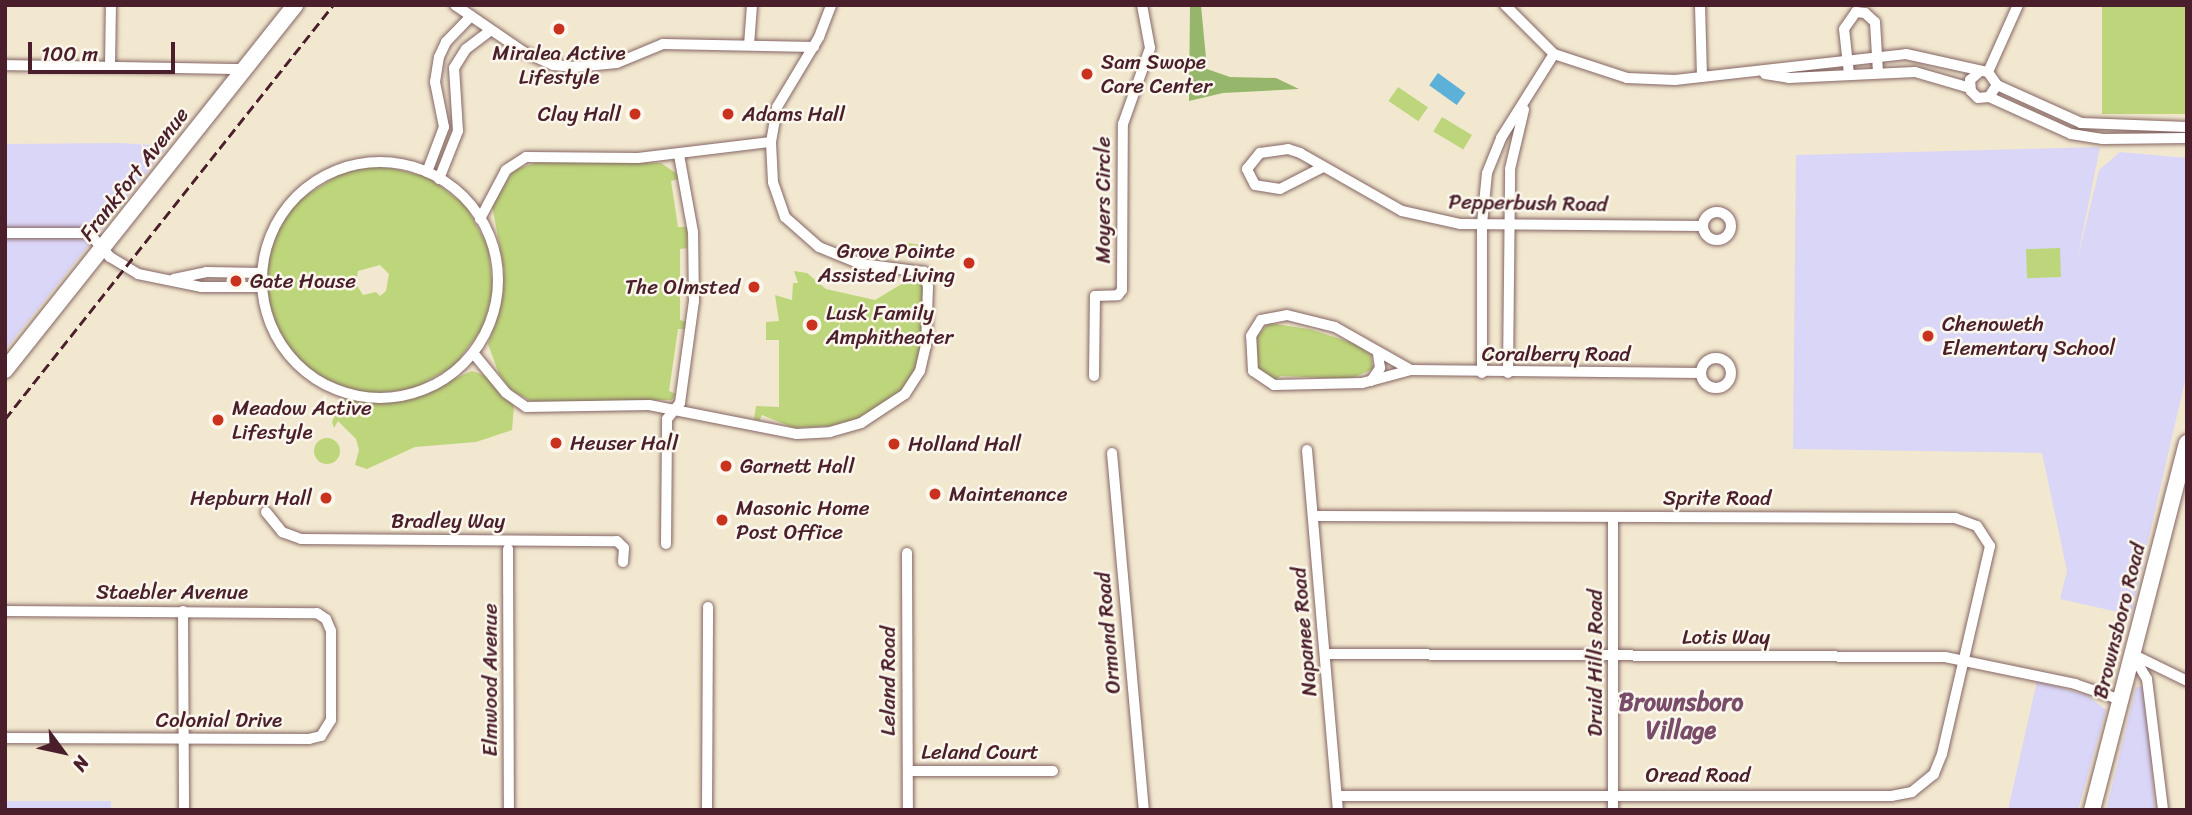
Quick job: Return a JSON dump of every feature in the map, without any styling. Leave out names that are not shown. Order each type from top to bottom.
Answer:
[{"type":"main road","name":"Frankfort Avenue","points":[[5,370],[295,5]]},
{"type":"main road","name":"Brownsboro Road","points":[[2092,810],[2187,443]]},
{"type":"street","points":[[110,66],[111,5]]},
{"type":"street","points":[[455,5],[538,59],[575,67],[617,63],[662,45],[814,47]]},
{"type":"street","points":[[749,45],[752,5]]},
{"type":"street","points":[[474,354],[506,393],[526,407],[675,409],[802,434],[861,423],[910,388],[923,366],[928,282],[916,268],[861,264],[804,238],[777,202],[771,142],[782,95],[814,47],[831,5]]},
{"type":"street","name":"Moyers Circle","points":[[1094,376],[1095,296],[1118,295],[1122,290],[1123,124],[1150,48],[1142,5]]},
{"type":"street","points":[[1505,5],[1554,54],[1627,78],[1758,73],[1877,57],[1927,56],[1983,72],[1997,85],[2081,123],[2187,127]]},
{"type":"street","points":[[1700,5],[1702,77]]},
{"type":"street","points":[[1970,88],[1983,72],[2018,5]]},
{"type":"street","points":[[1849,74],[1846,22],[1856,12],[1875,22],[1878,73]]},
{"type":"street","points":[[427,172],[444,127],[435,82],[439,57],[446,42],[471,16]]},
{"type":"street","points":[[439,179],[458,131],[454,68],[466,50],[491,30]]},
{"type":"street","points":[[1482,373],[1482,224],[1491,156],[1554,54]]},
{"type":"street","points":[[5,65],[244,69]]},
{"type":"street","points":[[1758,73],[1789,78],[1915,72],[1970,88],[1979,98],[1989,97],[2071,134],[2109,139],[2187,138]]},
{"type":"street","points":[[1989,97],[1997,85]]},
{"type":"street","points":[[1508,373],[1510,169],[1527,99]]},
{"type":"street","points":[[480,219],[506,170],[526,157],[603,160],[679,155],[771,142]]},
{"type":"street","name":"Pepperbush Road","points":[[1323,167],[1280,189],[1255,184],[1247,169],[1260,153],[1281,149],[1300,153],[1388,204],[1422,218],[1482,224],[1703,226]]},
{"type":"street","points":[[666,544],[667,419],[675,409],[687,372],[695,281],[694,232],[679,155]]},
{"type":"street","points":[[365,163],[403,165],[427,172],[439,179],[480,219],[490,239],[498,283],[490,326],[474,354],[447,377],[408,395],[367,398],[335,390],[287,355],[266,314],[258,287],[274,227],[283,210],[311,183],[365,163]]},
{"type":"street","points":[[5,233],[89,233],[102,248],[138,274],[209,286],[258,287]]},
{"type":"street","points":[[174,279],[209,272],[262,273]]},
{"type":"street","name":"Coralberry Road","points":[[1411,370],[1335,327],[1287,316],[1261,320],[1251,336],[1251,364],[1266,383],[1371,382],[1411,370],[1482,373],[1701,373]]},
{"type":"street","points":[[1371,382],[1380,368],[1378,353]]},
{"type":"street","name":"Napanee Road","points":[[1307,450],[1338,810]]},
{"type":"street","name":"Ormond Road","points":[[1112,453],[1144,810]]},
{"type":"street","name":"Bradley Way","points":[[266,512],[282,532],[301,539],[617,541],[624,548],[623,562]]},
{"type":"street","name":"Sprite Road","points":[[1313,516],[1968,521],[1984,532],[1990,558],[1965,660]]},
{"type":"street","name":"Druid Hills Road","points":[[1613,810],[1614,517]]},
{"type":"street","name":"Elmwood Avenue","points":[[508,550],[509,810]]},
{"type":"street","name":"Leland Road","points":[[907,553],[908,810]]},
{"type":"street","points":[[707,810],[708,607]]},
{"type":"street","name":"Staebler Avenue","points":[[5,611],[311,612],[322,616],[330,628]]},
{"type":"street","points":[[183,611],[184,810]]},
{"type":"street","name":"Colonial Drive","points":[[5,738],[183,739],[321,736],[331,720],[330,628]]},
{"type":"street","name":"Lotis Way","points":[[1325,654],[1965,660],[2075,684],[2121,699]]},
{"type":"street","points":[[2132,654],[2187,681]]},
{"type":"street","points":[[2132,654],[2147,679],[2162,810]]},
{"type":"street","name":"Oread Road","points":[[1337,796],[1891,796],[1912,792],[1937,768],[1965,660]]},
{"type":"street","name":"Leland Court","points":[[908,771],[1053,771]]},
{"type":"shaded area","points":[[120,143],[168,146],[5,350],[5,144]]},
{"type":"shaded area","name":"Chenoweth Elementary School","points":[[2100,147],[2077,261],[2099,170],[2120,152],[2187,158],[2187,372],[2131,615],[2060,599],[2067,571],[2042,453],[1793,449],[1796,155]]},
{"type":"shaded area","points":[[2037,681],[2087,695],[2106,710],[2078,810],[2008,810]]},
{"type":"shaded area","points":[[2145,686],[2155,810],[2106,810],[2136,687]]},
{"type":"shaded area","points":[[5,801],[111,801],[111,810],[5,810]]},
{"type":"green space","points":[[1190,5],[1201,5],[1207,69],[1230,77],[1276,78],[1299,89],[1223,93],[1189,101]]},
{"type":"green space","points":[[2102,5],[2187,5],[2187,114],[2102,114]]},
{"type":"green space","points":[[1398,87],[1428,107],[1418,121],[1388,101]]},
{"type":"green space","points":[[1442,117],[1472,135],[1463,150],[1433,132]]},
{"type":"green space","points":[[541,161],[661,163],[677,174],[678,179],[671,181],[678,227],[687,227],[687,248],[680,249],[680,320],[686,322],[686,329],[678,329],[669,391],[676,394],[672,400],[533,402],[512,391],[499,374],[488,344],[500,310],[504,270],[492,205],[514,170]]},
{"type":"green space","points":[[382,166],[428,177],[465,205],[488,246],[493,292],[482,329],[454,366],[413,389],[367,394],[322,379],[293,355],[270,314],[265,277],[272,240],[297,201],[345,171]],"holes":[[[380,265],[389,274],[386,291],[380,296],[376,292],[363,295],[356,284],[358,271]]]},
{"type":"green space","points":[[907,243],[922,245],[924,259],[920,253],[897,257],[899,248]]},
{"type":"green space","points":[[2060,248],[2061,277],[2027,278],[2026,249]]},
{"type":"green space","points":[[794,271],[807,273],[826,289],[875,300],[915,276],[924,285],[920,360],[913,376],[900,393],[847,425],[794,428],[762,415],[759,421],[754,419],[756,406],[779,407],[779,340],[766,340],[766,322],[779,321],[775,295],[792,300],[793,283],[798,283]]},
{"type":"green space","points":[[1269,323],[1309,329],[1356,344],[1371,355],[1373,369],[1350,379],[1281,376],[1274,380],[1257,371],[1254,339]]},
{"type":"green space","points":[[472,371],[486,376],[514,406],[512,430],[476,442],[415,447],[367,469],[355,465],[359,450],[356,439],[338,421],[334,428],[332,422],[341,399],[385,403],[409,399]]},
{"type":"green space","points":[[327,438],[336,442],[340,451],[336,460],[327,464],[318,460],[314,451],[318,442]]},
{"type":"water","points":[[1438,73],[1466,93],[1457,105],[1429,85]]},
{"type":"railway","points":[[5,419],[333,5]]},
{"type":"place","name":"Miralea Active Lifestyle","points":[[559,29]]},
{"type":"place","name":"Sam Swope Care Center","points":[[1087,74]]},
{"type":"place","name":"Clay Hall","points":[[635,114]]},
{"type":"place","name":"Adams Hall","points":[[728,114]]},
{"type":"place","name":"Grove Pointe Assisted Living","points":[[969,263]]},
{"type":"place","name":"Gate House","points":[[236,281]]},
{"type":"place","name":"The Olmsted","points":[[754,287]]},
{"type":"place","name":"Lusk Family Amphitheater","points":[[812,325]]},
{"type":"place","name":"Chenoweth Elementary School","points":[[1928,336]]},
{"type":"place","name":"Meadow Active Lifestyle","points":[[218,420]]},
{"type":"place","name":"Heuser Hall","points":[[556,443]]},
{"type":"place","name":"Holland Hall","points":[[894,444]]},
{"type":"place","name":"Garnett Hall","points":[[726,466]]},
{"type":"place","name":"Maintenance","points":[[935,494]]},
{"type":"place","name":"Hepburn Hall","points":[[326,498]]},
{"type":"place","name":"Masonic Home Post Office","points":[[722,520]]},
{"type":"district","name":"Brownsboro Village","points":[[1681,717]]}]
